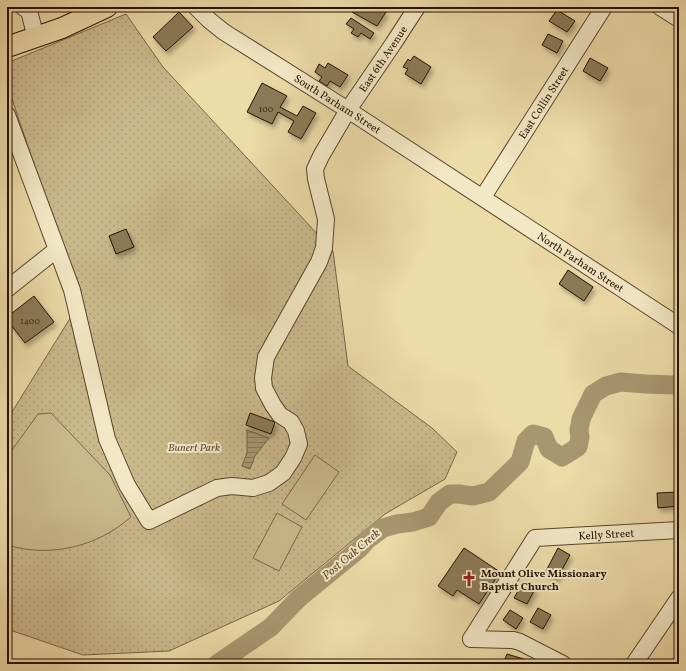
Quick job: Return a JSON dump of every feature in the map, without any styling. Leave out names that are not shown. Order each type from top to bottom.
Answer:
[{"type":"main road","points":[[7,47],[62,28],[107,7]]},
{"type":"street","name":"South Parham Street","points":[[196,7],[224,32],[348,110],[483,198]]},
{"type":"street","name":"East 6th Avenue","points":[[56,250],[72,290],[107,439],[127,485],[149,521],[217,488],[232,486],[253,488],[269,483],[283,473],[293,458],[299,444],[296,431],[291,422],[280,414],[273,406],[264,388],[263,378],[266,357],[319,262],[324,248],[326,219],[315,169],[348,110],[417,7]]},
{"type":"street","name":"East Collin Street","points":[[483,198],[604,7]]},
{"type":"street","points":[[660,7],[679,19]]},
{"type":"street","points":[[28,8],[36,38]]},
{"type":"street","points":[[7,115],[56,250],[7,289]]},
{"type":"street","name":"North Parham Street","points":[[483,198],[679,326]]},
{"type":"street","name":"Kelly Street","points":[[563,664],[520,642],[513,640],[471,639],[535,538],[679,530]]},
{"type":"street","points":[[634,664],[679,598]]},
{"type":"green space","name":"Bunert Park","points":[[126,14],[163,67],[333,251],[348,366],[432,428],[457,452],[445,479],[385,514],[279,601],[169,651],[83,655],[7,629],[7,420],[74,312],[62,248],[7,84],[7,63]]},
{"type":"green space","points":[[51,413],[110,475],[131,517],[103,536],[72,547],[56,550],[40,550],[23,549],[7,545],[7,457],[38,414]]},
{"type":"green space","points":[[315,455],[339,472],[306,520],[282,504]]},
{"type":"green space","points":[[277,513],[302,527],[279,571],[253,558]]},
{"type":"shaded area","points":[[247,430],[269,438],[255,456],[250,469],[242,466],[247,453]]},
{"type":"building","points":[[355,7],[377,7],[386,12],[377,26],[352,12]]},
{"type":"building","points":[[557,10],[575,21],[567,32],[549,21]]},
{"type":"building","points":[[179,12],[193,27],[166,51],[153,37]]},
{"type":"building","points":[[351,18],[374,33],[370,39],[361,33],[358,37],[351,33],[354,29],[346,24]]},
{"type":"building","points":[[548,34],[563,41],[557,53],[542,45]]},
{"type":"building","points":[[414,56],[431,67],[421,84],[405,74],[408,69],[403,67],[408,59],[410,61]]},
{"type":"building","points":[[590,58],[608,68],[600,81],[583,71]]},
{"type":"building","points":[[328,63],[348,75],[340,87],[330,81],[327,86],[319,81],[322,77],[315,72],[319,64],[325,68]]},
{"type":"building","points":[[262,83],[287,96],[280,107],[297,116],[303,106],[316,113],[301,139],[288,132],[294,121],[278,112],[272,124],[247,112]]},
{"type":"building","points":[[126,229],[134,247],[116,254],[109,236]]},
{"type":"building","points":[[568,270],[593,287],[584,301],[559,284]]},
{"type":"building","points":[[34,296],[54,322],[25,343],[7,320],[7,317]]},
{"type":"building","points":[[250,413],[275,422],[271,434],[246,425]]},
{"type":"building","points":[[679,492],[679,506],[658,508],[657,493]]},
{"type":"building","name":"Mount Olive Missionary Baptist Church","points":[[464,548],[500,572],[479,604],[457,590],[453,596],[438,586]]},
{"type":"building","points":[[558,548],[570,555],[557,579],[545,573]]},
{"type":"building","points":[[523,582],[535,589],[527,604],[514,598]]},
{"type":"building","points":[[538,608],[551,615],[543,629],[530,622]]},
{"type":"building","points":[[510,610],[523,618],[516,629],[503,620]]},
{"type":"building","points":[[507,654],[530,661],[529,664],[503,664]]},
{"type":"waterway","name":"Post Oak Creek","points":[[217,664],[271,627],[299,598],[383,528],[429,517],[439,502],[450,494],[473,496],[489,492],[520,462],[526,441],[533,434],[544,437],[549,449],[562,457],[578,447],[581,419],[593,394],[606,386],[621,382],[679,386]]},
{"type":"place","name":"Mount Olive Missionary Baptist Church","points":[[469,579]]}]
